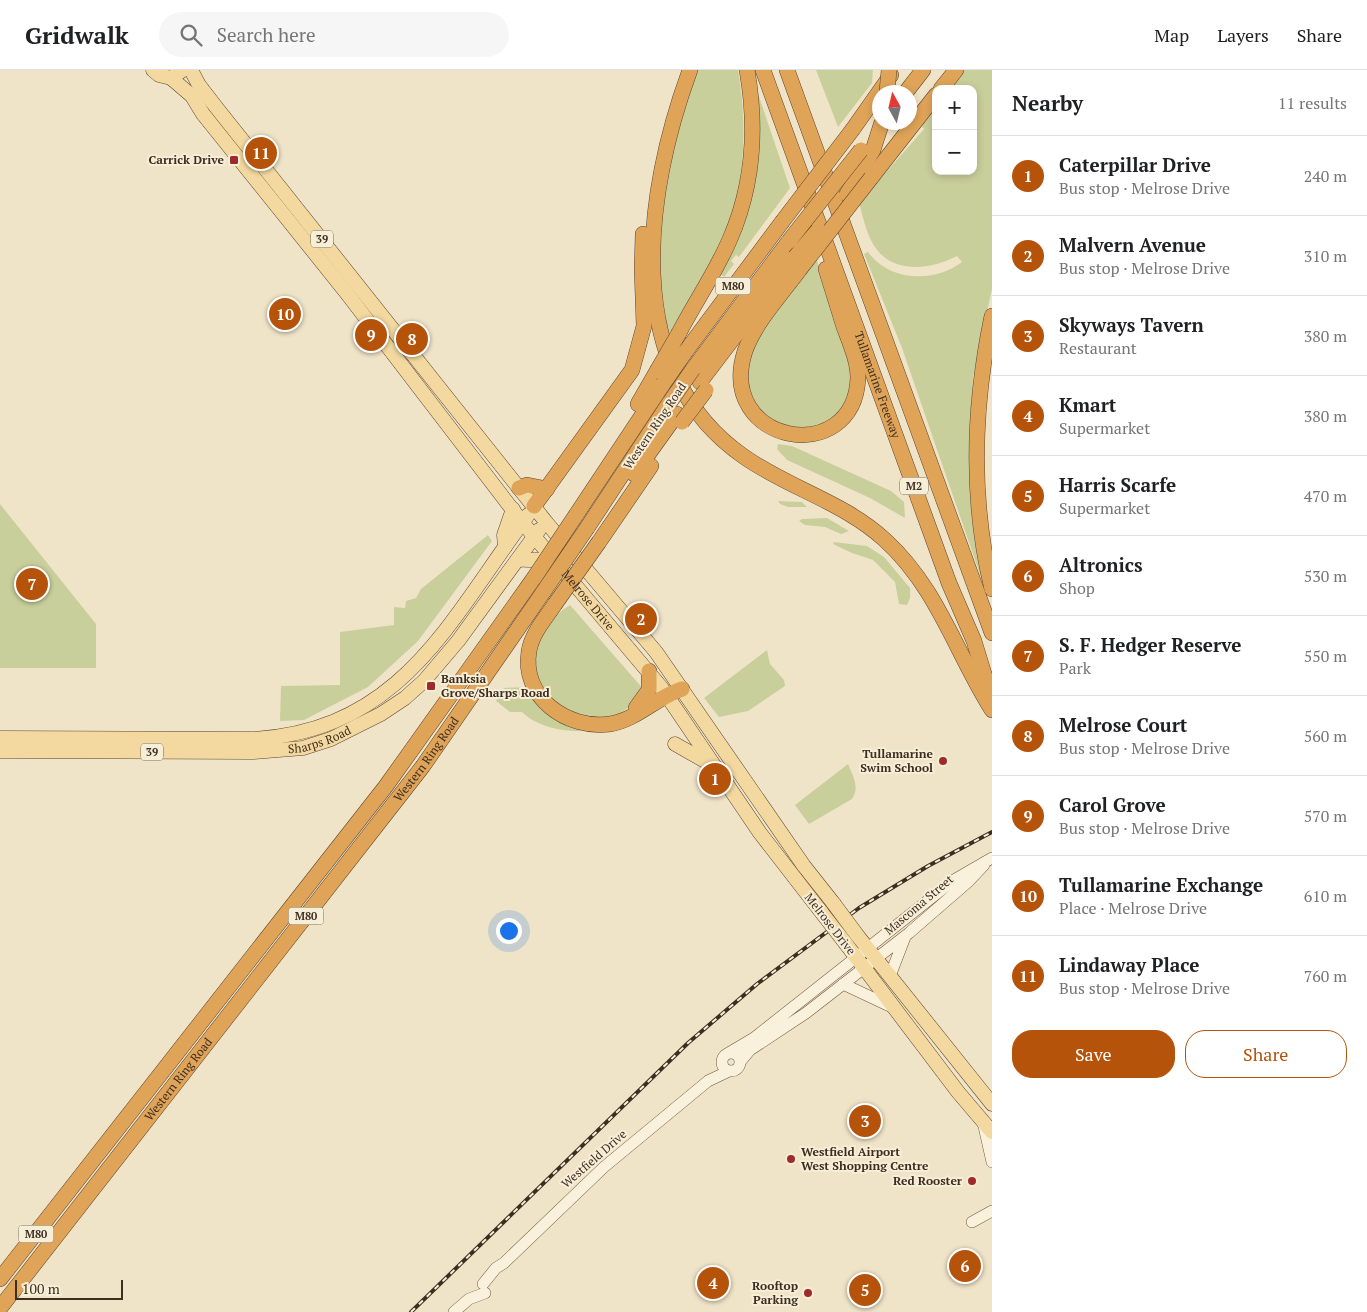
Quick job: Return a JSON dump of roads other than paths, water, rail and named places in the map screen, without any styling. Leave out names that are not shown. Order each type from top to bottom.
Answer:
[{"type":"highway","points":[[534,506],[627,379],[636,358],[644,326],[643,231],[650,177],[657,145],[674,100],[689,70]]},
{"type":"highway","points":[[689,70],[664,150],[654,219],[653,277],[657,313],[668,357],[675,376],[684,393],[708,424],[741,455],[780,478],[848,512],[871,528],[901,556],[927,588],[976,685],[992,710]]},
{"type":"highway","points":[[660,378],[679,333],[730,240],[742,205],[752,146],[751,105],[747,70]]},
{"type":"highway","points":[[762,70],[857,369],[854,396],[842,418],[823,431],[796,436],[770,428],[755,416],[746,398],[741,373],[745,352],[756,330],[798,263],[871,178],[932,100]]},
{"type":"highway","name":"Tullamarine Freeway","points":[[762,70],[949,583],[974,642],[992,700]]},
{"type":"highway","name":"Tullamarine Freeway","points":[[787,70],[992,633]]},
{"type":"highway","points":[[888,85],[889,70]]},
{"type":"highway","points":[[853,129],[894,70]]},
{"type":"highway","points":[[889,85],[901,70]]},
{"type":"highway","points":[[912,85],[924,70]]},
{"type":"highway","points":[[944,85],[956,70]]},
{"type":"highway","name":"Western Ring Road","points":[[0,1279],[386,786],[534,578],[576,515],[609,463],[632,416],[660,378],[686,351],[782,222],[872,106]]},
{"type":"highway","name":"Western Ring Road","points":[[0,1308],[392,806],[550,597],[699,380],[790,240],[876,130]]},
{"type":"highway","points":[[592,535],[699,380],[749,331],[798,263],[854,183],[872,150],[879,130]]},
{"type":"highway","points":[[992,316],[984,355],[977,417],[976,486],[982,542],[992,589]]},
{"type":"highway","points":[[519,488],[527,486],[547,488]]},
{"type":"highway","points":[[550,597],[529,650],[528,669],[534,686],[555,712],[576,722],[611,724],[632,715],[666,694],[682,689]]},
{"type":"highway","points":[[632,715],[649,690],[649,671]]},
{"type":"highway","points":[[0,1268],[71,1188]]},
{"type":"highway","points":[[4,1312],[58,1234]]},
{"type":"main road","name":"39","points":[[153,70],[159,76],[171,78]]},
{"type":"main road","points":[[171,78],[183,70]]},
{"type":"main road","name":"Melrose Drive","points":[[192,70],[199,85],[216,107],[546,522],[645,639],[682,689],[804,866],[834,904],[861,963],[988,1127]]},
{"type":"main road","name":"Melrose Drive","points":[[171,78],[192,96],[203,114],[390,350],[522,522],[649,671],[717,767],[760,833],[822,913],[851,939],[872,953],[992,1104]]},
{"type":"main road","points":[[390,350],[402,340]]},
{"type":"main road","name":"Sharps Road","points":[[0,738],[227,740],[294,734],[327,724],[352,713],[389,691],[429,651],[534,506]]},
{"type":"main road","points":[[505,548],[504,535],[512,509]]},
{"type":"main road","name":"Sharps Road","points":[[0,750],[277,752],[303,748],[331,739],[357,727],[397,704],[424,681],[442,661],[546,522]]},
{"type":"main road","points":[[517,560],[534,558],[544,561],[552,558]]},
{"type":"main road","points":[[389,691],[397,704]]},
{"type":"main road","points":[[676,744],[717,767]]},
{"type":"main road","name":"Mascoma Street","points":[[872,953],[906,936],[969,881],[990,859]]},
{"type":"main road","name":"Mascoma Street","points":[[861,963],[954,880],[990,859]]},
{"type":"main road","points":[[890,976],[906,936]]},
{"type":"main road","points":[[740,1062],[736,1055],[725,1056],[722,1066],[729,1071],[736,1070],[750,1050],[844,984],[861,963]]},
{"type":"main road","name":"Westfield Drive","points":[[708,1081],[725,1056],[754,1038],[861,963]]},
{"type":"main road","points":[[844,984],[894,1008]]},
{"type":"main road","name":"Westfield Drive","points":[[457,1309],[468,1295],[485,1288],[496,1268],[504,1263],[604,1167],[708,1081],[729,1071]]},
{"type":"main road","points":[[988,1127],[992,1162]]},
{"type":"main road","points":[[972,1222],[992,1211]]},
{"type":"railway","points":[[411,1312],[688,1043],[757,984],[859,908],[928,866],[992,832]]},
{"type":"place","name":"Lindaway Place","points":[[261,153]]},
{"type":"place","name":"Carrick Drive","points":[[234,160]]},
{"type":"place","name":"Tullamarine Exchange","points":[[285,314]]},
{"type":"place","name":"Carol Grove","points":[[371,335]]},
{"type":"place","name":"Melrose Court","points":[[412,339]]},
{"type":"place","name":"S. F. Hedger Reserve","points":[[32,584]]},
{"type":"place","name":"Malvern Avenue","points":[[641,619]]},
{"type":"place","name":"Banksia Grove/Sharps Road","points":[[431,686]]},
{"type":"place","name":"Tullamarine Swim School","points":[[943,761]]},
{"type":"place","name":"Caterpillar Drive","points":[[715,779]]},
{"type":"place","name":"Skyways Tavern","points":[[865,1121]]},
{"type":"place","name":"Westfield Airport West Shopping Centre","points":[[791,1159]]},
{"type":"place","name":"Red Rooster","points":[[972,1181]]},
{"type":"place","name":"Altronics","points":[[965,1266]]},
{"type":"place","name":"Kmart","points":[[713,1283]]},
{"type":"place","name":"Harris Scarfe","points":[[865,1290]]},
{"type":"place","name":"Rooftop Parking","points":[[808,1293]]}]
